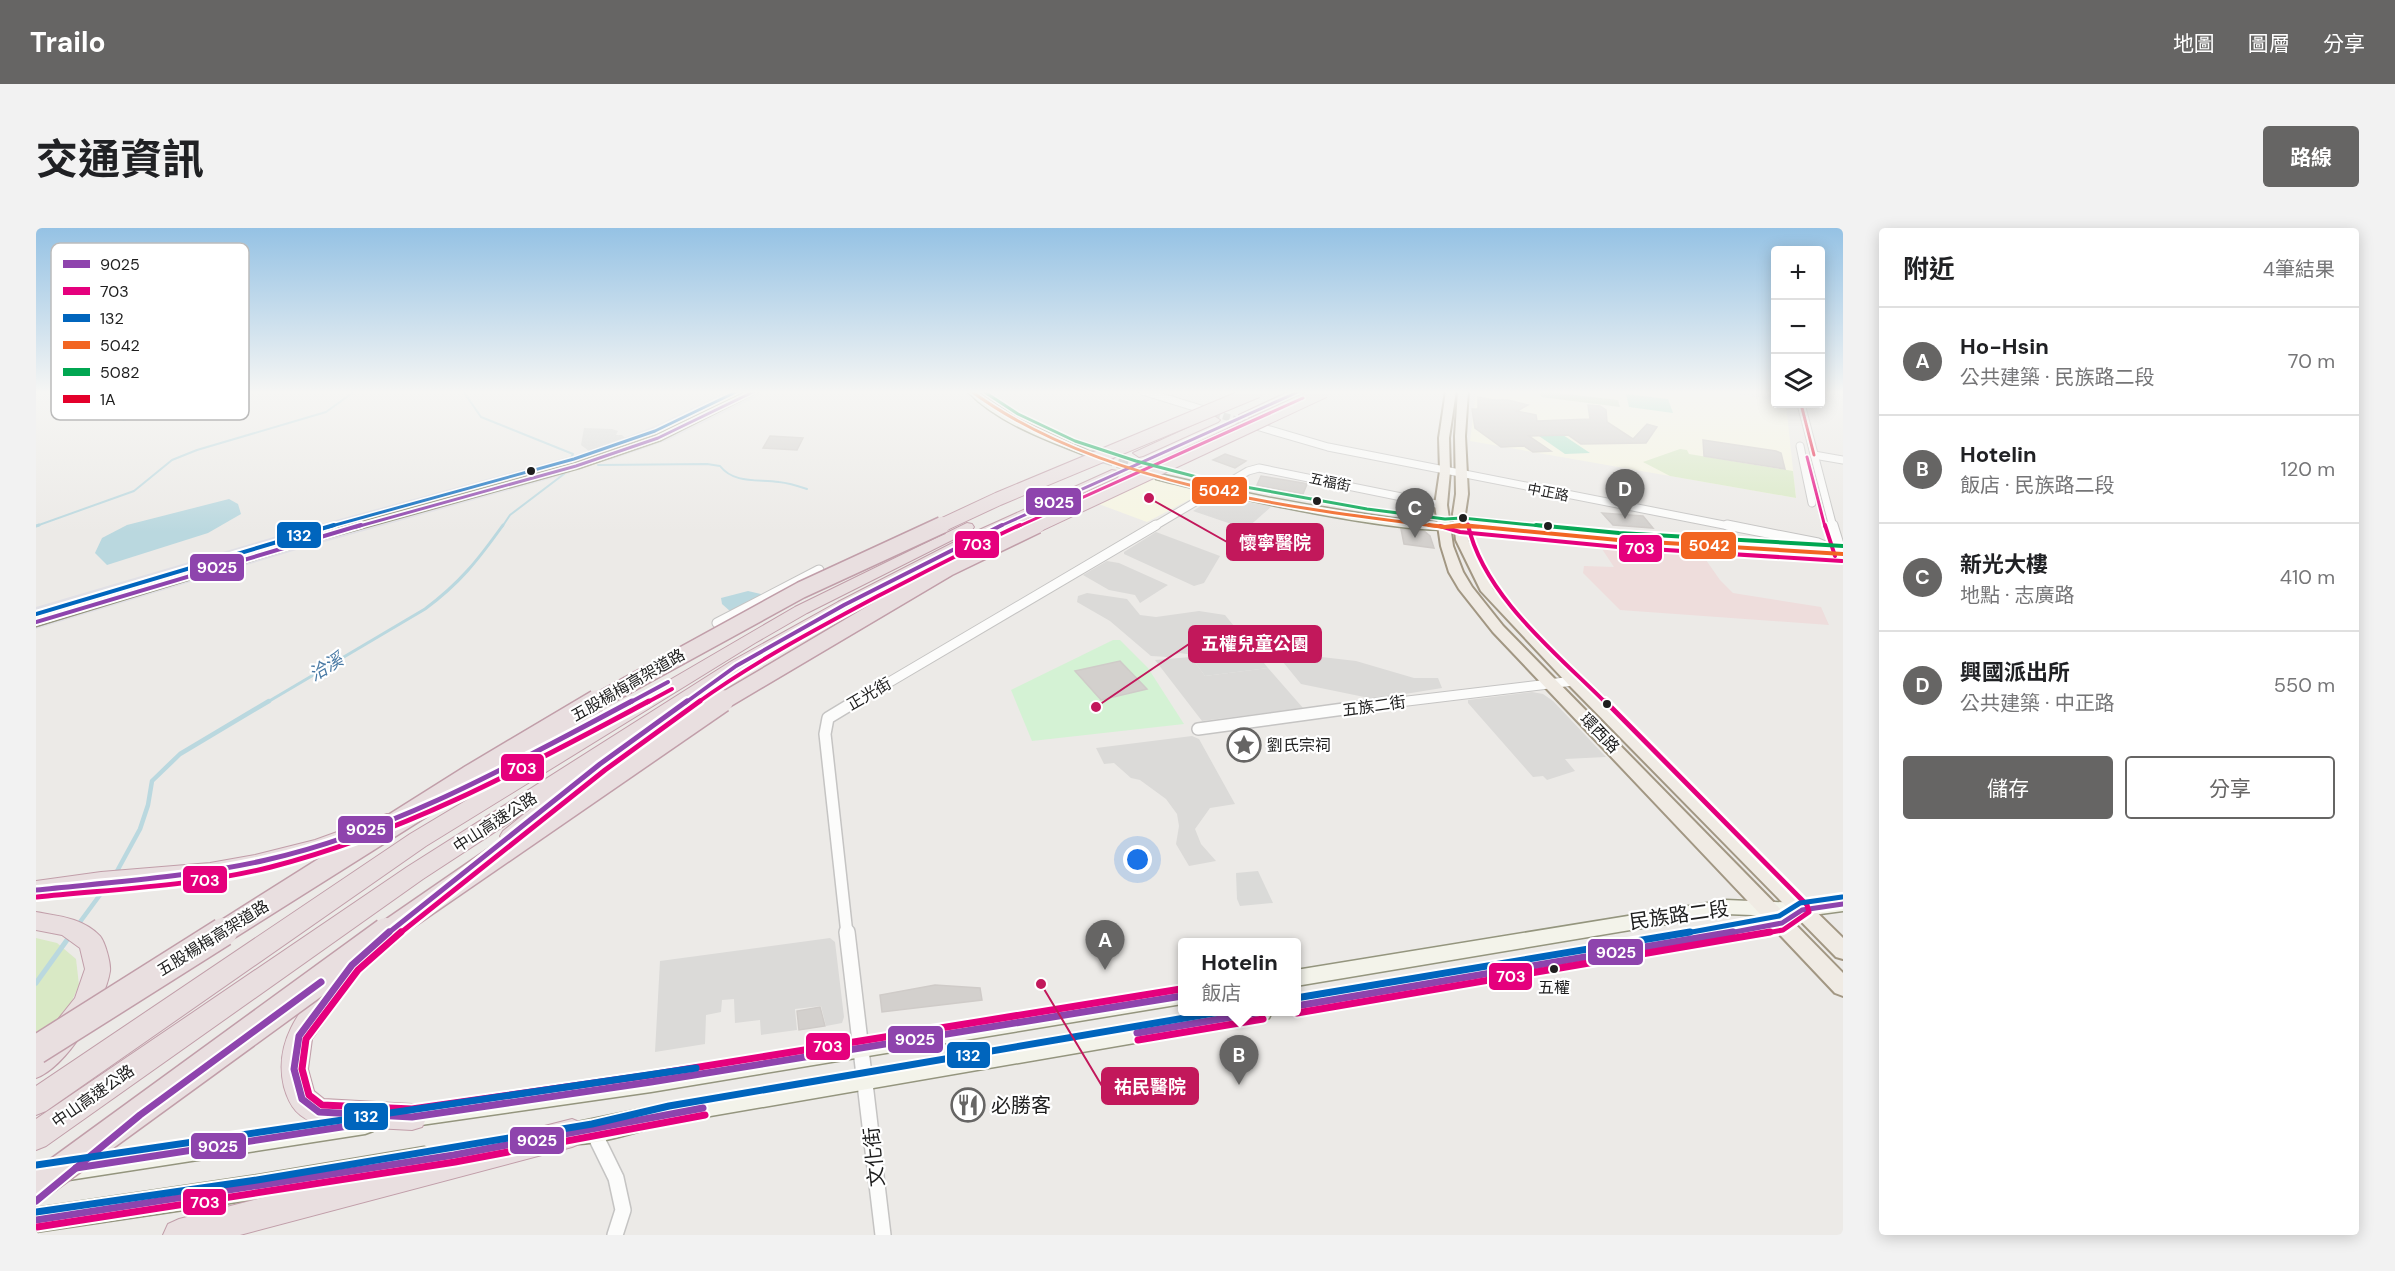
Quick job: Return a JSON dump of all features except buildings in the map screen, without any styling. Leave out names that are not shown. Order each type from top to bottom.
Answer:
[{"type":"highway","name":"五股楊梅高架道路","points":[[36,1050],[469,777],[684,652],[801,590],[998,499],[1144,438]]},
{"type":"highway","name":"中山高速公路","points":[[36,1136],[415,873],[736,666],[844,605],[1139,453],[1173,438]]},
{"type":"highway","name":"中山高速公路","points":[[43,1097],[418,840],[748,639],[957,531],[1107,471],[1153,457],[1190,438]]},
{"type":"highway","points":[[36,1187],[363,948],[706,711],[948,568],[1221,438]]},
{"type":"highway","points":[[36,890],[213,871],[268,860],[350,836],[489,777],[748,639]]},
{"type":"highway","points":[[36,1201],[72,1168],[389,932],[600,764],[736,666]]},
{"type":"highway","points":[[36,921],[68,927],[91,943],[98,969],[87,1004],[58,1043],[36,1066]]},
{"type":"highway","points":[[389,932],[352,965],[299,1036],[294,1069],[303,1100],[319,1112],[412,1117]]},
{"type":"highway","points":[[179,1235],[582,1132]]},
{"type":"main road","points":[[36,615],[289,539],[574,464],[644,438]]},
{"type":"main road","points":[[36,622],[658,438]]},
{"type":"main road","points":[[1050,438],[1089,454]]},
{"type":"main road","points":[[1069,438],[1100,451]]},
{"type":"main road","name":"環西路","points":[[1444,438],[1445,471],[1441,505],[1447,546],[1456,572],[1477,605],[1843,987]]},
{"type":"main road","name":"環西路","points":[[1460,438],[1462,475],[1459,514],[1462,540],[1470,561],[1488,591],[1573,681],[1843,951]]},
{"type":"main road","points":[[1161,474],[1356,516],[1461,525]]},
{"type":"main road","points":[[1802,909],[1843,904]]},
{"type":"main road","name":"民族路二段","points":[[1301,977],[1726,907],[1802,909]]},
{"type":"main road","name":"民族路二段","points":[[1301,1005],[1782,923],[1802,909]]},
{"type":"main road","points":[[36,1173],[860,1049],[1178,997]]},
{"type":"main road","points":[[36,1220],[258,1187],[582,1132],[670,1113],[1233,1016]]},
{"type":"street","name":"中正路","points":[[1297,438],[1328,447],[1462,475],[1818,543],[1842,554]]},
{"type":"street","points":[[1461,525],[1618,540],[1842,554],[1827,508],[1810,438]]},
{"type":"street","points":[[1800,446],[1812,503]]},
{"type":"street","points":[[1814,455],[1843,460]]},
{"type":"street","name":"五福街","points":[[1219,488],[1248,471],[1259,468],[1441,505]]},
{"type":"street","name":"正光街","points":[[866,1079],[860,1049],[825,734],[828,718],[1219,488]]},
{"type":"street","points":[[717,623],[819,570]]},
{"type":"street","name":"五族二街","points":[[1198,729],[1550,682],[1573,681]]},
{"type":"street","name":"文化街","points":[[866,1079],[883,1235]]},
{"type":"street","points":[[582,1132],[616,1178],[623,1210],[615,1235]]},
{"type":"shaded area","points":[[582,438],[626,439],[589,451],[581,445]]},
{"type":"shaded area","points":[[623,438],[634,438],[600,450],[589,451]]},
{"type":"shaded area","points":[[662,438],[672,438],[608,461]]},
{"type":"shaded area","points":[[1470,438],[1790,438],[1796,498],[1470,441]]},
{"type":"shaded area","points":[[579,454],[573,459],[278,539],[36,611],[36,607],[277,536]]},
{"type":"shaded area","points":[[568,471],[571,473],[303,548],[36,629],[36,626],[301,545]]},
{"type":"shaded area","points":[[1149,478],[1202,493],[1147,522],[1096,503]]},
{"type":"shaded area","points":[[1217,495],[1272,506],[1246,529],[1193,511]]},
{"type":"shaded area","points":[[1156,532],[1220,556],[1204,583],[1194,586],[1124,554]]},
{"type":"shaded area","points":[[1598,543],[1699,550],[1720,580],[1733,593],[1821,607],[1829,625],[1620,610],[1583,573],[1584,566],[1614,567]]},
{"type":"shaded area","points":[[1107,561],[1119,563],[1168,585],[1140,603],[1135,595],[1109,590],[1083,575]]},
{"type":"shaded area","points":[[1087,593],[1127,599],[1140,615],[1156,617],[1199,611],[1225,615],[1255,652],[1200,656],[1180,653],[1168,657],[1151,656],[1110,621],[1077,602],[1078,596]]},
{"type":"shaded area","points":[[1296,647],[1313,656],[1356,661],[1414,678],[1438,678],[1442,688],[1374,699],[1301,684],[1274,651]]},
{"type":"shaded area","points":[[1255,652],[1268,668],[1205,676],[1191,657]]},
{"type":"shaded area","points":[[1191,657],[1205,676],[1268,668],[1303,708],[1202,721],[1155,660]]},
{"type":"shaded area","points":[[1532,692],[1543,694],[1553,701],[1606,757],[1565,759],[1575,771],[1547,780],[1543,776],[1533,777],[1468,703],[1468,700]]},
{"type":"shaded area","points":[[1192,736],[1199,739],[1235,804],[1210,808],[1195,829],[1201,844],[1216,861],[1189,866],[1176,844],[1179,826],[1177,814],[1166,799],[1140,780],[1131,778],[1114,763],[1104,764],[1096,748]]},
{"type":"shaded area","points":[[1258,871],[1273,903],[1240,906],[1237,899],[1236,873]]},
{"type":"shaded area","points":[[830,938],[835,942],[844,1017],[842,1023],[826,1026],[821,1006],[795,1009],[797,1030],[761,1035],[760,1020],[735,1023],[734,999],[722,1000],[721,1012],[706,1015],[705,1044],[655,1052],[660,961]]},
{"type":"green space","points":[[1542,438],[1567,438],[1590,453],[1565,454]]},
{"type":"green space","points":[[1680,449],[1687,450],[1689,454],[1793,471],[1796,498],[1670,476],[1643,462]]},
{"type":"green space","points":[[1113,640],[1120,640],[1148,668],[1184,724],[1032,741],[1011,690]]},
{"type":"green space","points":[[36,938],[57,943],[76,959],[79,985],[65,1017],[36,1052]]},
{"type":"water","points":[[229,499],[238,504],[241,514],[208,533],[107,565],[95,553],[102,538],[127,525]]},
{"type":"water","points":[[748,591],[765,595],[731,612],[722,604],[721,598]]},
{"type":"waterway","name":"洽溪","points":[[39,525],[36,526],[134,491],[172,460],[238,438]]},
{"type":"waterway","name":"洽溪","points":[[533,438],[573,454],[570,460]]},
{"type":"waterway","points":[[598,465],[707,464],[720,466],[732,476],[739,478],[782,482],[807,489]]},
{"type":"waterway","name":"洽溪","points":[[502,527],[510,515],[564,474]]},
{"type":"waterway","name":"洽溪","points":[[266,703],[425,609],[468,570],[503,525]]},
{"type":"waterway","name":"洽溪","points":[[116,873],[140,829],[148,805],[152,781],[180,754],[269,701]]},
{"type":"waterway","name":"洽溪","points":[[80,922],[105,888]]},
{"type":"waterway","name":"洽溪","points":[[36,983],[67,940]]},
{"type":"tunnel","points":[[1090,454],[1158,476]]},
{"type":"transit line","name":"132","points":[[36,614],[312,531],[574,459],[635,438]]},
{"type":"transit line","name":"9025","points":[[36,622],[314,538],[576,466],[658,438]]},
{"type":"transit line","name":"5042","points":[[1049,438],[1095,456],[1177,480],[1253,498],[1368,517],[1445,527],[1461,525],[1618,540],[1843,554]]},
{"type":"transit line","name":"5082","points":[[1069,438],[1174,472],[1289,497],[1367,509],[1445,519],[1462,518],[1619,533],[1843,546]]},
{"type":"transit line","name":"9025","points":[[1178,997],[651,1082],[412,1117],[319,1112],[302,1099],[294,1069],[299,1036],[352,965],[389,932],[600,764],[736,666],[844,605],[973,538],[1195,438]]},
{"type":"transit line","name":"703","points":[[1178,989],[650,1075],[412,1109],[322,1105],[309,1095],[302,1069],[306,1039],[358,970],[394,938],[605,770],[740,672],[976,545],[1214,438]]},
{"type":"transit line","name":"1A","points":[[1810,438],[1814,455]]},
{"type":"transit line","name":"703","points":[[1807,457],[1820,510],[1835,556]]},
{"type":"transit line","name":"703","points":[[1301,1012],[1783,930],[1809,912],[1807,905],[1515,611],[1479,560],[1468,524]]},
{"type":"transit line","name":"703","points":[[1440,526],[1460,532],[1618,547],[1842,561]]},
{"type":"transit line","name":"9025","points":[[36,890],[213,871],[268,860],[350,836],[490,777],[668,682]]},
{"type":"transit line","name":"703","points":[[37,897],[213,879],[271,867],[324,852],[376,834],[476,790],[672,689]]},
{"type":"transit line","name":"132","points":[[1301,997],[1751,922],[1779,916],[1800,903],[1842,897]]},
{"type":"transit line","name":"9025","points":[[1301,1005],[1752,929],[1782,923],[1802,910],[1843,904]]},
{"type":"transit line","name":"9025","points":[[36,1201],[140,1115],[321,982]]},
{"type":"transit line","name":"132","points":[[36,1212],[257,1180],[592,1124],[669,1106],[1197,1016]]},
{"type":"transit line","name":"9025","points":[[1137,1033],[1238,1016]]},
{"type":"transit line","name":"703","points":[[1138,1040],[1263,1019]]},
{"type":"transit line","name":"132","points":[[36,1165],[696,1068]]},
{"type":"transit line","name":"9025","points":[[36,1220],[454,1155],[703,1108]]},
{"type":"transit line","name":"703","points":[[37,1227],[455,1162],[705,1115]]},
{"type":"transit line","name":"9025","points":[[76,1168],[361,1124]]},
{"type":"place","name":"懷寧醫院","points":[[1149,498]]},
{"type":"place","name":"興國派出所","points":[[1625,519]]},
{"type":"place","name":"新光大樓","points":[[1415,538]]},
{"type":"place","name":"五權兒童公園","points":[[1096,707]]},
{"type":"place","name":"劉氏宗祠","points":[[1244,745]]},
{"type":"place","name":"五權","points":[[1554,969]]},
{"type":"place","name":"Ho-Hsin","points":[[1105,970]]},
{"type":"place","name":"祐民醫院","points":[[1041,984]]},
{"type":"place","name":"Hotelin","points":[[1239,1085]]},
{"type":"place","name":"必勝客","points":[[968,1105]]}]
